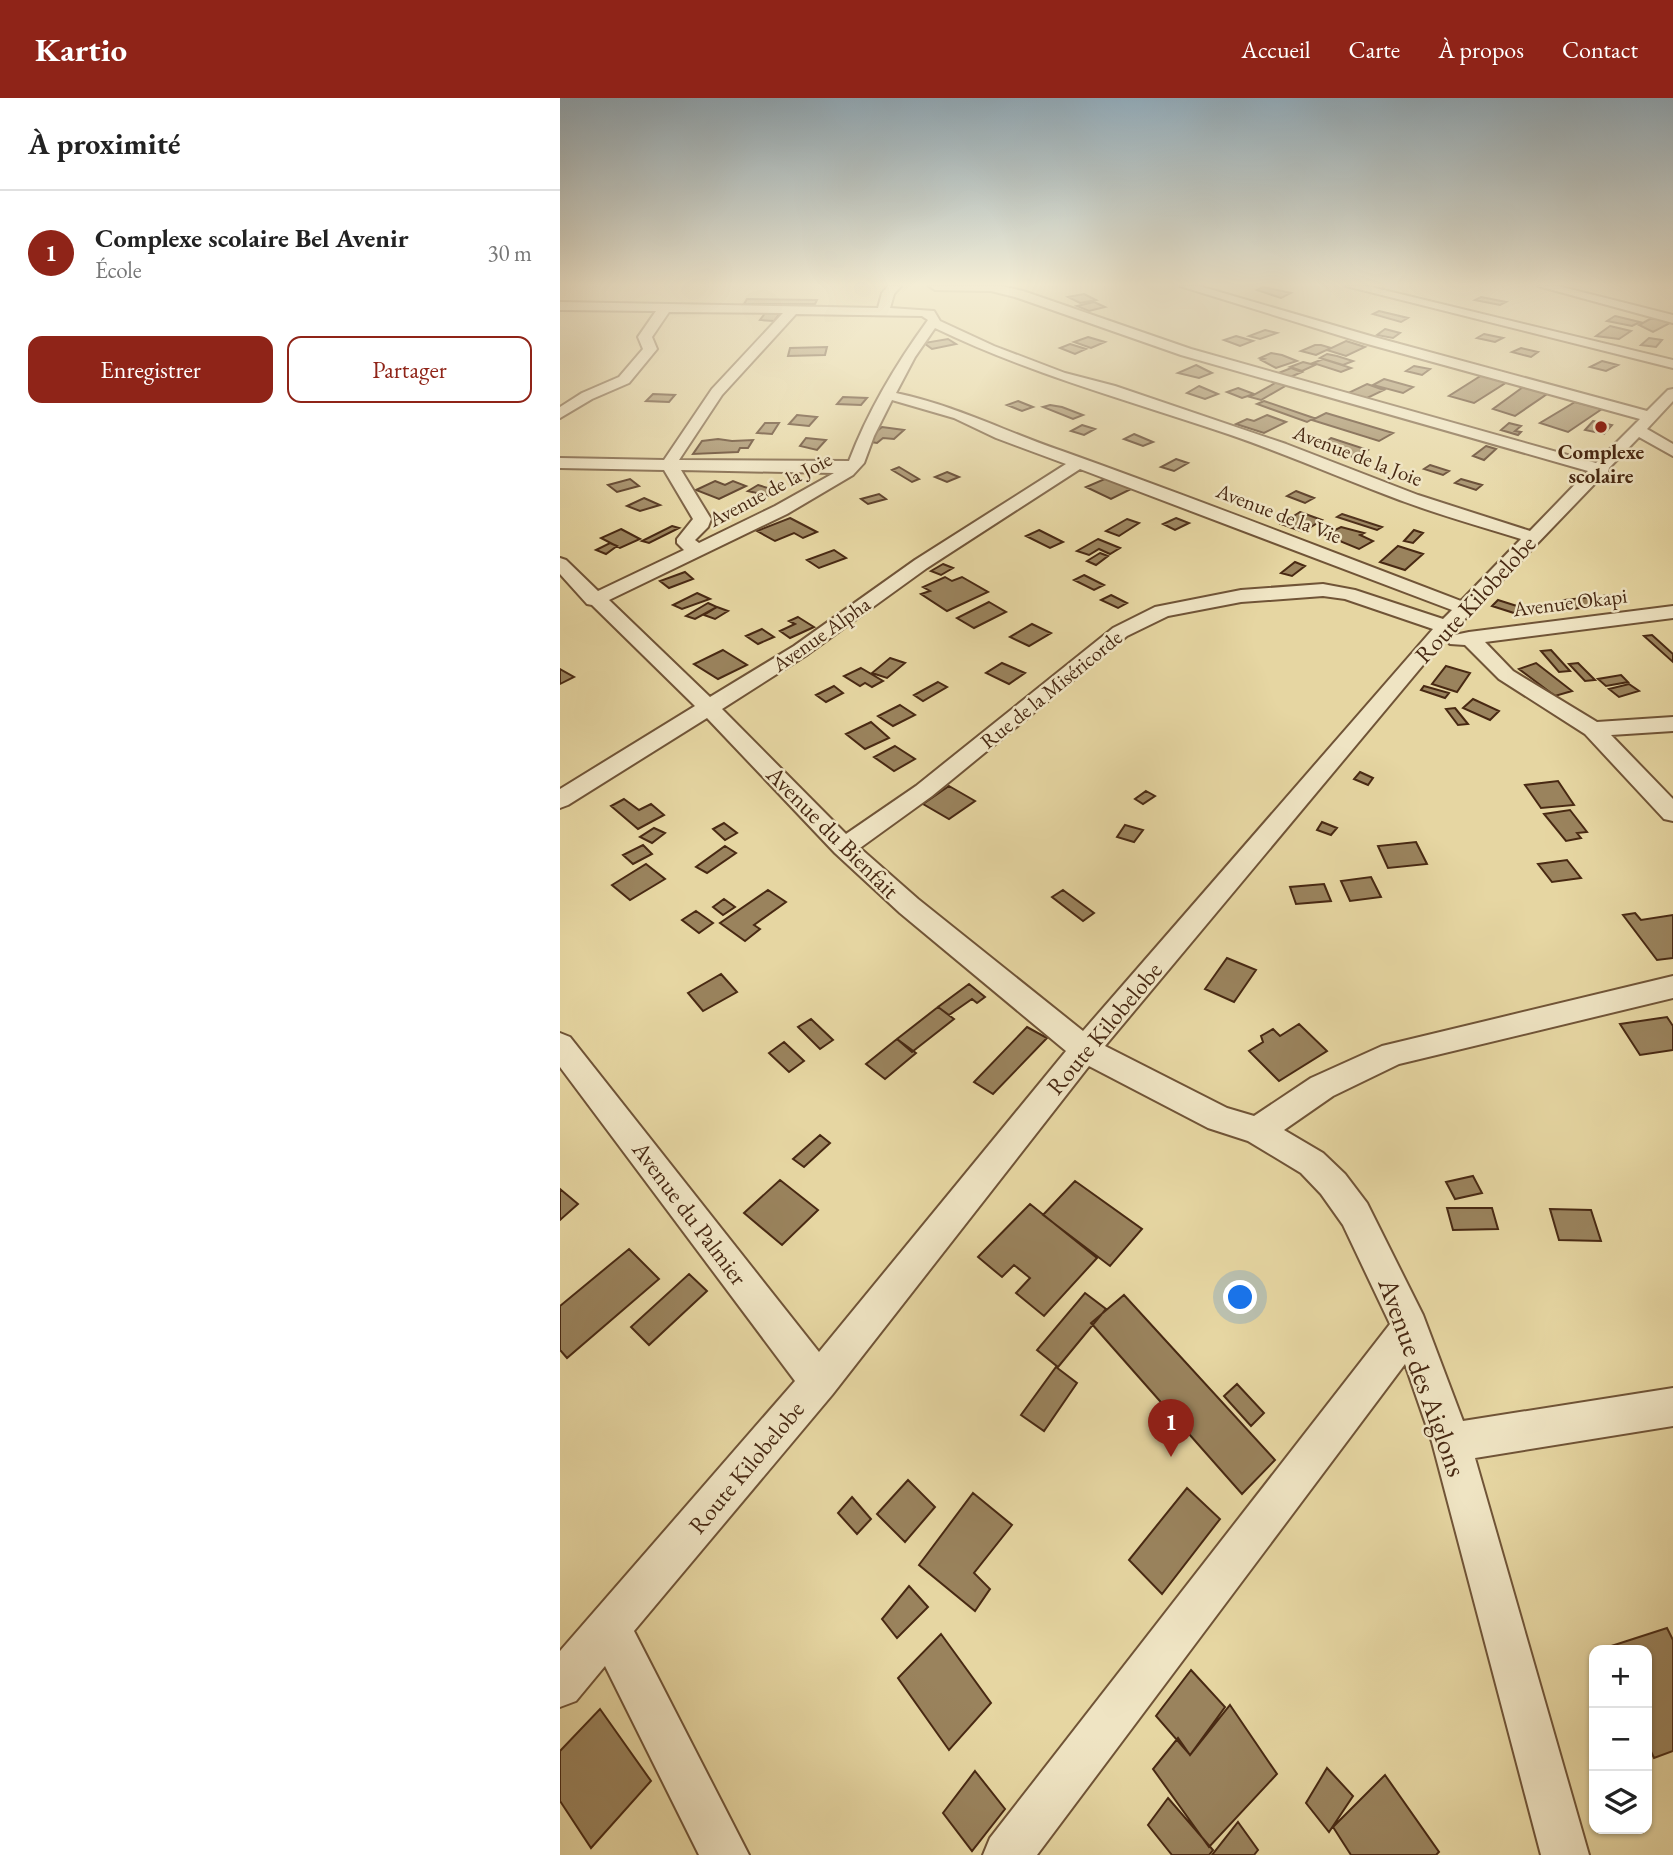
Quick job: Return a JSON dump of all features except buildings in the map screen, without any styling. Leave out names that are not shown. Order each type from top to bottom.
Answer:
[{"type":"street","points":[[560,414],[587,396],[628,377],[635,368]]},
{"type":"street","points":[[669,464],[717,392],[739,368]]},
{"type":"street","name":"Avenue de la Joie","points":[[594,600],[781,510],[851,468],[902,368]]},
{"type":"street","name":"Avenue de la Joie","points":[[1039,368],[1110,389],[1280,447],[1412,499],[1532,537]]},
{"type":"street","points":[[1242,368],[1602,470]]},
{"type":"street","points":[[1461,368],[1645,424],[1673,451]]},
{"type":"street","name":"Route Kilobelobe","points":[[560,1685],[819,1382],[1085,1049],[1532,537],[1602,470],[1673,394]]},
{"type":"street","name":"Avenue de la Vie","points":[[888,395],[944,407],[985,424],[1001,435],[1204,508],[1452,629]]},
{"type":"street","points":[[560,463],[851,468]]},
{"type":"street","name":"Avenue Alpha","points":[[560,800],[801,650],[921,564],[1078,463]]},
{"type":"street","points":[[669,464],[702,519],[702,523],[686,539],[686,542],[698,550]]},
{"type":"street","name":"Avenue du Bienfait","points":[[560,564],[594,600],[710,709],[844,847],[909,906],[1085,1049]]},
{"type":"street","name":"Rue de la Miséricorde","points":[[844,847],[924,791],[1120,632],[1162,611],[1241,596],[1323,590],[1348,594],[1452,629]]},
{"type":"street","name":"Avenue Okapi","points":[[1452,629],[1673,612]]},
{"type":"street","points":[[1452,629],[1506,675],[1593,729],[1673,813]]},
{"type":"street","points":[[1593,729],[1673,724]]},
{"type":"street","points":[[1258,1130],[1322,1087],[1393,1054],[1673,987]]},
{"type":"street","name":"Avenue du Palmier","points":[[560,1045],[819,1382]]},
{"type":"street","name":"Avenue des Aiglons","points":[[1085,1049],[1149,1085],[1219,1119],[1258,1130],[1312,1163],[1333,1184],[1355,1214],[1410,1326],[1451,1442],[1565,1855]]},
{"type":"street","points":[[1007,1855],[1410,1326]]},
{"type":"street","points":[[1451,1442],[1673,1406]]},
{"type":"street","points":[[609,1628],[725,1855]]},
{"type":"place","name":"Complexe scolaire","points":[[1601,427]]},
{"type":"place","name":"Complexe scolaire Bel Avenir","points":[[1171,1457]]}]
